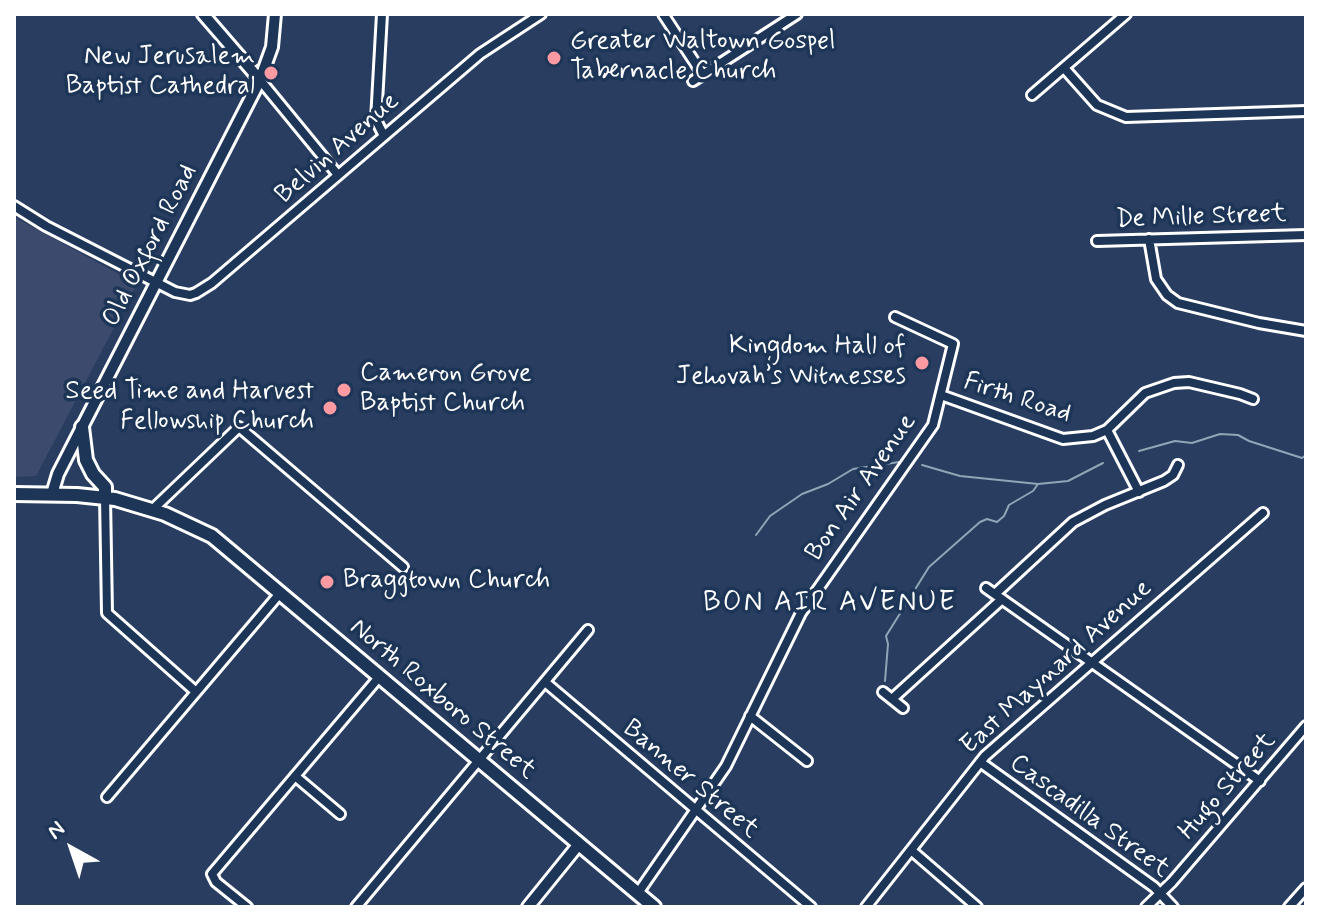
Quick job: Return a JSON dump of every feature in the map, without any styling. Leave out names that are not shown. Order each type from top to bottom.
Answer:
[{"type":"main road","points":[[82,427],[86,460],[105,487],[105,497]]},
{"type":"main road","name":"North Roxboro Street","points":[[14,494],[105,497],[188,523],[212,536],[654,907]]},
{"type":"street","points":[[203,14],[338,175]]},
{"type":"street","name":"Old Oxford Road","points":[[52,494],[56,479],[82,427],[260,80],[272,47],[275,14]]},
{"type":"street","points":[[382,14],[376,120],[384,136]]},
{"type":"street","name":"Belvin Avenue","points":[[157,283],[184,294],[201,291],[480,54],[541,14]]},
{"type":"street","points":[[663,14],[703,75]]},
{"type":"street","points":[[693,81],[797,14]]},
{"type":"street","points":[[1032,95],[1126,14]]},
{"type":"street","points":[[1064,68],[1097,105],[1126,117],[1306,111]]},
{"type":"street","points":[[14,206],[46,226],[157,283]]},
{"type":"street","name":"De Mille Street","points":[[1097,241],[1306,235]]},
{"type":"street","points":[[1149,239],[1156,279],[1167,295],[1178,303],[1306,331]]},
{"type":"street","name":"Bon Air Avenue","points":[[638,893],[726,766],[801,613],[928,434],[953,344],[895,317]]},
{"type":"street","points":[[1139,492],[1107,430],[1145,393],[1174,383],[1189,382],[1253,399]]},
{"type":"street","name":"Firth Road","points":[[941,395],[1063,439],[1093,436],[1107,430]]},
{"type":"street","points":[[152,510],[239,427],[403,567]]},
{"type":"street","points":[[892,699],[1073,522],[1169,478],[1178,465]]},
{"type":"street","points":[[105,497],[107,613],[195,691]]},
{"type":"street","name":"East Maynard Avenue","points":[[866,907],[980,762],[1016,727],[1263,513]]},
{"type":"street","points":[[986,588],[1260,781]]},
{"type":"street","points":[[107,797],[281,592]]},
{"type":"street","points":[[356,907],[588,630]]},
{"type":"street","points":[[247,907],[216,882],[212,874],[380,676]]},
{"type":"street","name":"Banner Street","points":[[545,682],[811,907]]},
{"type":"street","points":[[883,692],[903,708]]},
{"type":"street","points":[[750,716],[807,761]]},
{"type":"street","name":"Hugo Street","points":[[1146,907],[1161,894],[1306,726]]},
{"type":"street","name":"Cascadilla Street","points":[[980,762],[1161,894],[1173,907]]},
{"type":"street","points":[[295,776],[340,814]]},
{"type":"street","points":[[528,907],[579,844]]},
{"type":"street","points":[[911,850],[977,907]]},
{"type":"street","points":[[1289,907],[1306,888]]},
{"type":"shaded area","points":[[14,217],[137,284],[36,476],[14,477]]},
{"type":"waterway","points":[[1139,451],[1175,441],[1192,443],[1220,434],[1238,435],[1302,458],[1306,455]]},
{"type":"waterway","points":[[756,535],[770,516],[802,494],[828,484],[853,469],[899,462]]},
{"type":"waterway","points":[[922,465],[960,476],[1038,484],[1068,481],[1103,463]]},
{"type":"waterway","points":[[885,681],[886,636],[929,567],[980,522],[987,519],[997,522],[1009,505],[1033,491],[1038,484]]},
{"type":"place","name":"Greater Waltown Gospel Tabernacle Church","points":[[554,58]]},
{"type":"place","name":"New Jerusalem Baptist Cathedral","points":[[271,73]]},
{"type":"place","name":"Kingdom Hall of Jehovah’s Witnesses","points":[[922,363]]},
{"type":"place","name":"Cameron Grove Baptist Church","points":[[344,390]]},
{"type":"place","name":"Seed Time and Harvest Fellowship Church","points":[[330,408]]},
{"type":"place","name":"Braggtown Church","points":[[327,582]]},
{"type":"district","name":"BON AIR AVENUE","points":[[830,604]]}]
